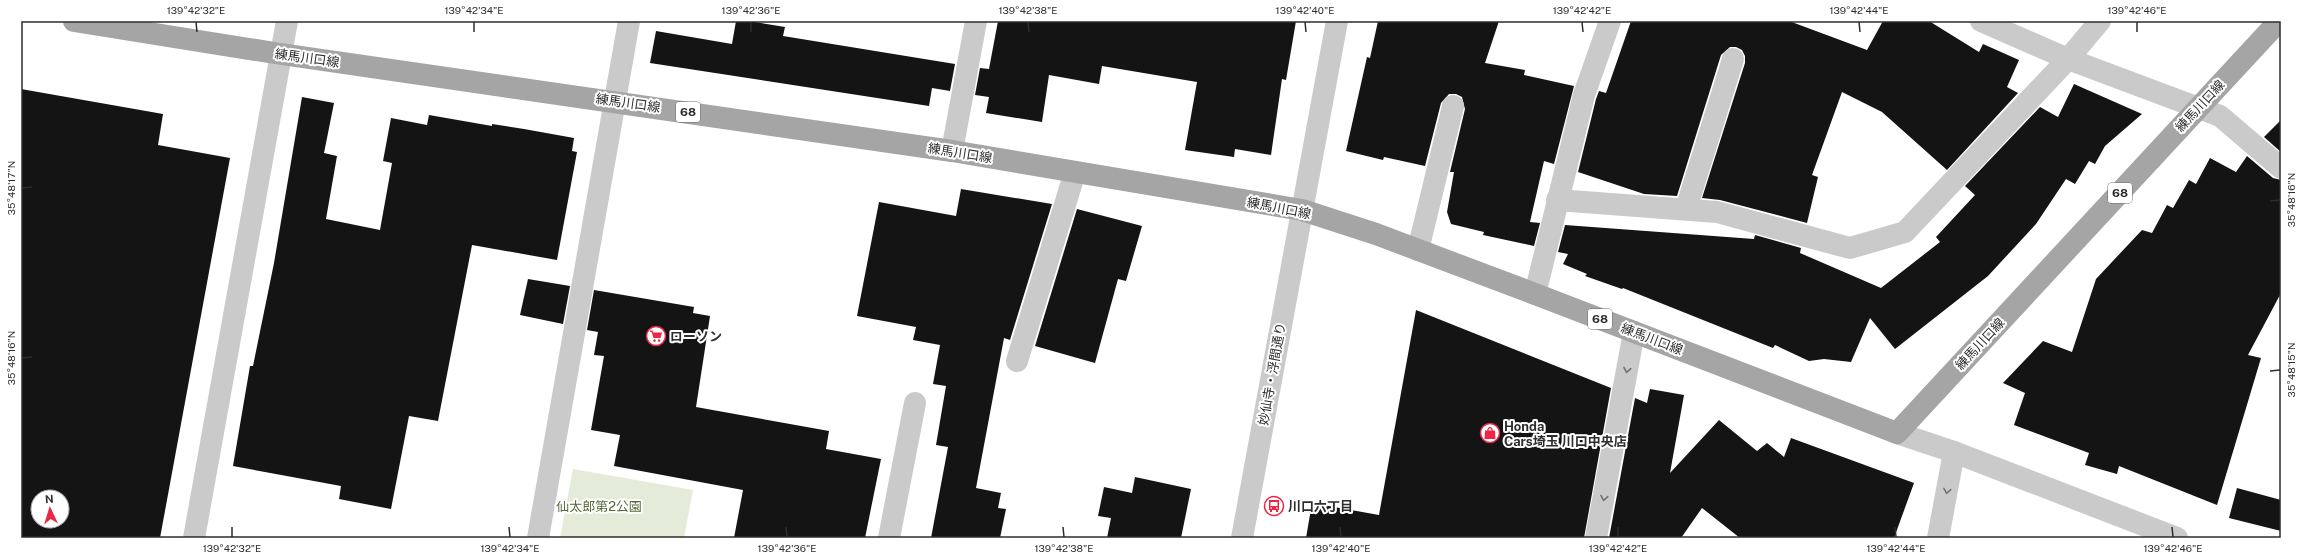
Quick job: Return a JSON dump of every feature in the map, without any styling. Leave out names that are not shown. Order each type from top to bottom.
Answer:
[{"type":"main road","name":"練馬川口線","points":[[74,21],[281,54],[615,101],[952,151],[1302,210],[1418,250],[1897,433],[2279,21]]},
{"type":"street","points":[[194,538],[287,21]]},
{"type":"street","points":[[538,538],[629,21]]},
{"type":"street","points":[[952,151],[976,21]]},
{"type":"street","name":"妙仙寺・浮間通り","points":[[1242,538],[1337,21]]},
{"type":"street","points":[[1535,294],[1557,200],[1584,96],[1610,21]]},
{"type":"street","points":[[1981,21],[2068,59],[2220,116],[2281,168]]},
{"type":"street","points":[[1557,200],[1717,212],[1850,248],[1905,232],[2068,59],[2100,21]]},
{"type":"street","points":[[1686,209],[1733,59]]},
{"type":"street","points":[[1418,250],[1453,106]]},
{"type":"street","points":[[1017,361],[1075,172]]},
{"type":"street","points":[[1596,538],[1634,332]]},
{"type":"street","points":[[889,538],[915,403]]},
{"type":"street","points":[[1897,433],[1954,452],[2177,538]]},
{"type":"street","points":[[1938,538],[1954,452]]},
{"type":"green space","name":"仙太郎第2公園","points":[[573,469],[693,490],[684,538],[560,538]]},
{"type":"building","points":[[736,21],[749,21],[785,27],[783,36],[955,64],[950,91],[932,88],[929,106],[650,63],[656,31],[732,44]]},
{"type":"building","points":[[998,21],[1296,21],[1286,80],[1282,79],[1271,155],[1235,149],[1234,157],[1185,150],[1197,82],[1102,66],[1099,84],[1049,75],[1042,122],[986,113],[989,97],[975,95],[980,68],[989,69]]},
{"type":"building","points":[[1378,21],[1499,21],[1485,63],[1525,70],[1524,75],[1574,86],[1554,164],[1544,161],[1530,222],[1540,223],[1534,246],[1483,235],[1484,232],[1451,224],[1447,212],[1454,172],[1450,172],[1465,109],[1462,97],[1456,94],[1449,94],[1441,103],[1425,166],[1384,157],[1383,160],[1346,151],[1367,57],[1370,58]]},
{"type":"building","points":[[1631,21],[1789,21],[1867,50],[1883,21],[1929,21],[1979,52],[1983,44],[2019,60],[2007,87],[2018,93],[1947,170],[1882,112],[1842,92],[1812,175],[1818,177],[1807,223],[1720,200],[1702,198],[1745,63],[1745,56],[1742,50],[1736,47],[1730,47],[1721,55],[1677,196],[1644,194],[1578,172],[1596,99],[1599,91],[1606,93]]},
{"type":"building","points":[[2074,84],[2142,114],[2105,146],[2095,164],[2089,161],[2075,184],[2066,179],[2036,224],[1988,276],[1895,349],[1870,318],[1851,362],[1824,359],[1809,361],[1775,345],[1773,348],[1623,288],[1622,289],[1585,276],[1587,274],[1563,264],[1568,254],[1558,252],[1565,225],[1754,239],[1755,235],[1801,248],[1800,253],[1881,288],[1940,242],[1936,237],[1975,195],[1965,186],[2040,107],[2058,117]]},
{"type":"building","points":[[21,89],[163,114],[158,145],[230,158],[160,538],[21,538]]},
{"type":"building","points":[[302,97],[334,103],[324,153],[337,156],[326,219],[380,230],[392,163],[383,161],[391,118],[427,125],[429,115],[574,138],[572,151],[577,152],[557,260],[472,245],[438,421],[409,416],[391,509],[339,499],[341,486],[233,466],[250,366],[253,366],[274,263]]},
{"type":"building","points":[[2281,120],[2281,152],[2264,137]]},
{"type":"building","points":[[2247,156],[2273,178],[2281,180],[2281,293],[2248,355],[2261,358],[2217,505],[2119,466],[2117,474],[2085,465],[2089,453],[2014,425],[2025,393],[2003,383],[2043,341],[2072,352],[2096,279],[2142,230],[2152,233],[2167,205],[2173,208],[2189,180],[2196,184],[2210,158],[2236,172]]},
{"type":"building","points":[[961,189],[1052,204],[1010,340],[1004,338],[976,488],[1001,493],[998,508],[1006,509],[1000,538],[931,538],[948,447],[936,445],[946,386],[933,384],[940,345],[913,340],[916,327],[857,316],[879,202],[956,216]]},
{"type":"building","points":[[1077,209],[1142,226],[1126,281],[1118,279],[1095,363],[1035,346]]},
{"type":"building","points":[[528,279],[570,286],[563,324],[520,315]]},
{"type":"building","points":[[594,290],[694,307],[693,313],[710,316],[696,407],[829,431],[826,449],[881,459],[865,538],[734,538],[743,490],[614,466],[620,435],[591,430],[604,356],[594,355],[598,332],[587,330]]},
{"type":"building","points":[[1416,310],[1611,388],[1584,538],[1306,538],[1312,503],[1379,515]]},
{"type":"building","points":[[1650,389],[1684,395],[1670,473],[1719,420],[1757,451],[1767,443],[1784,457],[1791,438],[1914,483],[1894,538],[1740,538],[1702,508],[1681,538],[1609,538],[1635,398],[1647,403]]},
{"type":"building","points":[[1135,477],[1191,489],[1181,538],[1107,538],[1111,518],[1098,516],[1104,487],[1132,493]]},
{"type":"building","points":[[2237,488],[2281,500],[2281,531],[2229,518]]},
{"type":"place","name":"ローソン","points":[[656,336]]},
{"type":"place","name":"Honda Cars埼玉 川口中央店","points":[[1490,433]]},
{"type":"place","name":"川口六丁目","points":[[1274,506]]}]
